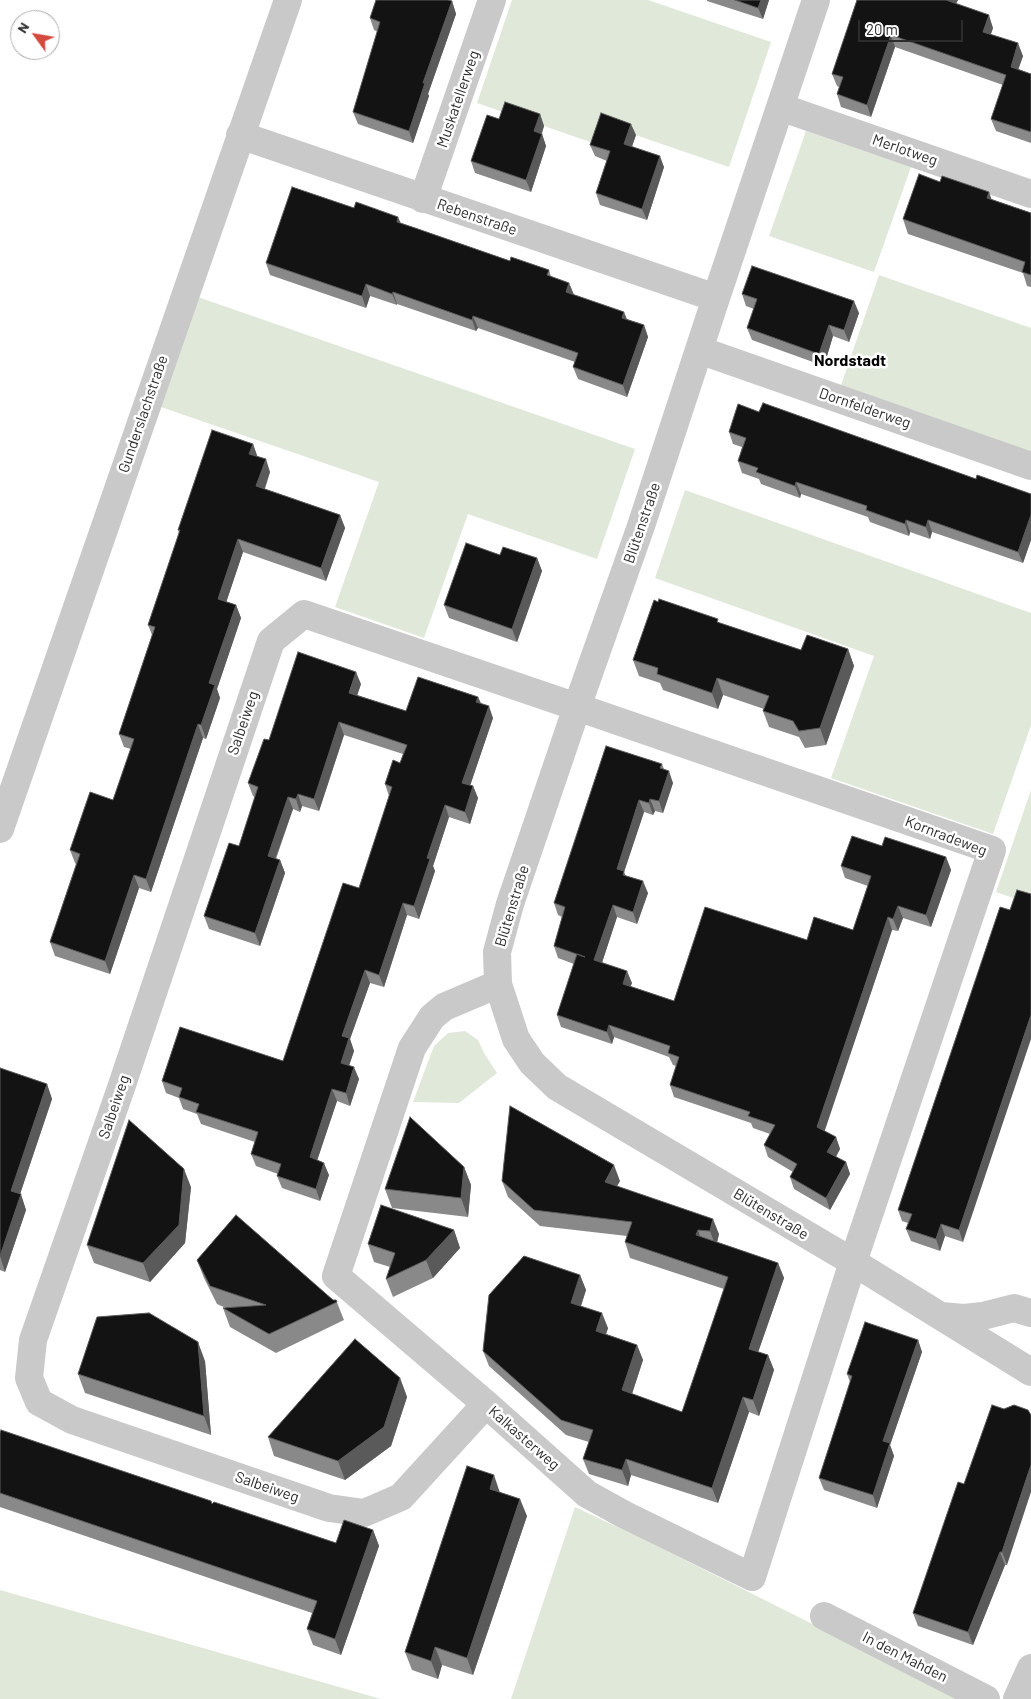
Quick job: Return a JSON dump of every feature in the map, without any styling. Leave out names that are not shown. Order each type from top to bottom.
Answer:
[{"type":"street","name":"Gunderslachstraße","points":[[0,830],[288,0]]},
{"type":"street","name":"Muskatellerweg","points":[[423,198],[492,0]]},
{"type":"street","points":[[699,350],[816,0]]},
{"type":"street","name":"Merlotweg","points":[[780,107],[1031,194]]},
{"type":"street","name":"Rebenstraße","points":[[240,135],[716,298]]},
{"type":"street","name":"Dornfelderweg","points":[[699,350],[1031,466]]},
{"type":"street","name":"Blütenstraße","points":[[699,350],[641,526],[510,904],[497,952],[498,984],[516,1039],[532,1063],[557,1087],[853,1262],[1031,1372]]},
{"type":"street","name":"Salbeiweg","points":[[486,1404],[401,1497],[364,1513],[329,1508],[72,1420],[39,1402],[29,1378],[33,1340],[121,1088],[271,641],[304,614],[577,707]]},
{"type":"street","name":"Kornradeweg","points":[[577,707],[992,850],[853,1262]]},
{"type":"street","name":"Kalkasterweg","points":[[498,984],[444,1008],[432,1017],[412,1048],[336,1276],[588,1494],[625,1515],[752,1577],[853,1262]]},
{"type":"street","name":"Blütenstraße","points":[[940,1316],[964,1318],[983,1316],[1014,1308],[1031,1313]]},
{"type":"street","name":"In den Mahden","points":[[824,1616],[986,1699]]},
{"type":"street","points":[[1017,1699],[1031,1668]]},
{"type":"shaded area","points":[[512,0],[648,0],[771,42],[729,167],[606,125],[599,145],[477,103]]},
{"type":"shaded area","points":[[806,131],[911,167],[874,272],[769,236]]},
{"type":"shaded area","points":[[879,275],[1031,328],[1031,455],[840,388]]},
{"type":"shaded area","points":[[195,296],[635,449],[597,559],[468,514],[424,638],[335,607],[379,482],[158,406]]},
{"type":"shaded area","points":[[685,490],[1031,613],[1031,725],[993,834],[831,778],[874,656],[655,578]]},
{"type":"shaded area","points":[[1031,790],[1031,904],[996,892]]},
{"type":"shaded area","points":[[465,1031],[478,1040],[497,1073],[459,1103],[413,1102],[434,1046],[448,1033]]},
{"type":"shaded area","points":[[575,1507],[649,1542],[962,1699],[511,1699]]},
{"type":"shaded area","points":[[0,1590],[381,1699],[0,1699]]},
{"type":"building","points":[[376,0],[452,1],[423,83],[425,83],[409,131],[353,112],[380,22],[370,18]]},
{"type":"building","points":[[735,0],[761,0],[758,8]]},
{"type":"building","points":[[857,0],[946,0],[989,15],[983,32],[1018,43],[1011,67],[1031,74],[1031,132],[991,119],[1006,75],[891,35],[867,105],[837,94],[843,77],[832,74]]},
{"type":"building","points":[[505,102],[540,114],[534,131],[542,134],[526,180],[471,161],[487,115],[499,119]]},
{"type":"building","points":[[601,113],[631,124],[624,144],[660,156],[642,209],[596,193],[610,151],[590,145]]},
{"type":"building","points":[[919,174],[940,182],[942,176],[989,192],[987,198],[1031,213],[1031,275],[1022,272],[1025,262],[903,219]]},
{"type":"building","points":[[292,187],[354,208],[356,202],[398,217],[397,222],[510,261],[511,257],[549,270],[547,275],[569,283],[566,292],[624,312],[622,318],[644,325],[623,385],[573,367],[578,353],[473,316],[472,320],[366,284],[362,296],[266,263]]},
{"type":"building","points":[[752,266],[854,301],[844,330],[829,325],[819,354],[747,328],[757,299],[742,294]]},
{"type":"building","points":[[763,403],[976,479],[977,475],[1031,494],[1031,515],[1018,552],[928,520],[926,527],[906,520],[905,524],[866,510],[867,506],[796,482],[795,486],[756,472],[758,468],[738,461],[746,438],[729,432],[738,404],[759,412]]},
{"type":"building","points":[[212,430],[253,444],[249,454],[266,459],[256,486],[340,515],[321,568],[238,539],[218,599],[236,605],[209,683],[215,685],[201,725],[198,724],[146,879],[134,875],[105,961],[50,942],[80,854],[70,850],[90,792],[113,800],[134,739],[119,734],[155,627],[148,625]]},
{"type":"building","points":[[466,543],[500,555],[503,547],[537,558],[512,629],[444,605]]},
{"type":"building","points":[[659,599],[718,619],[717,622],[801,650],[807,635],[848,649],[820,728],[799,731],[793,721],[763,711],[769,696],[717,678],[712,693],[657,674],[658,668],[633,660],[654,600],[658,602]]},
{"type":"building","points":[[298,652],[356,672],[349,693],[406,711],[418,677],[478,697],[476,702],[489,706],[462,783],[473,786],[465,812],[445,805],[427,858],[430,859],[414,906],[403,903],[379,975],[365,970],[342,1036],[349,1038],[341,1063],[354,1067],[346,1093],[332,1089],[310,1157],[324,1163],[316,1189],[277,1176],[281,1164],[251,1154],[258,1132],[196,1112],[199,1104],[179,1097],[182,1088],[162,1081],[180,1027],[283,1061],[343,883],[359,888],[392,787],[385,784],[393,760],[400,763],[407,745],[339,722],[314,799],[298,794],[296,799],[288,797],[268,856],[280,860],[255,933],[204,916],[229,843],[239,846],[258,787],[248,783],[264,739],[269,740]]},
{"type":"building","points":[[606,746],[662,764],[660,768],[669,771],[659,801],[650,799],[649,803],[639,800],[617,869],[624,871],[623,875],[643,881],[633,912],[613,905],[594,960],[627,971],[623,984],[674,1001],[705,907],[807,940],[814,917],[853,930],[871,876],[841,866],[852,836],[882,846],[885,837],[946,857],[926,915],[898,906],[893,919],[888,917],[817,1127],[836,1137],[827,1152],[846,1162],[826,1198],[790,1177],[797,1164],[764,1145],[775,1125],[748,1116],[750,1112],[670,1085],[679,1057],[668,1053],[670,1046],[609,1025],[607,1032],[557,1015],[577,954],[554,946],[565,907],[554,903]]},
{"type":"building","points":[[1017,890],[1031,894],[1031,1015],[959,1230],[941,1224],[936,1239],[906,1229],[912,1214],[898,1210],[1000,907],[1010,910]]},
{"type":"building","points":[[0,1068],[47,1084],[11,1191],[21,1194],[0,1256]]},
{"type":"building","points":[[510,1106],[614,1165],[605,1182],[713,1219],[710,1231],[698,1230],[696,1235],[778,1263],[749,1349],[768,1355],[753,1400],[743,1397],[712,1488],[626,1459],[622,1470],[583,1459],[593,1430],[561,1420],[483,1351],[489,1295],[524,1256],[580,1275],[571,1303],[602,1313],[596,1331],[637,1345],[622,1390],[682,1412],[728,1277],[625,1242],[632,1222],[534,1210],[502,1181]]},
{"type":"building","points":[[410,1117],[464,1167],[461,1198],[385,1189]]},
{"type":"building","points":[[129,1120],[184,1169],[179,1225],[143,1263],[87,1245]]},
{"type":"building","points":[[381,1205],[454,1230],[426,1260],[386,1279],[395,1253],[368,1244]]},
{"type":"building","points":[[236,1215],[337,1302],[269,1334],[223,1308],[266,1305],[210,1286],[197,1260]]},
{"type":"building","points":[[149,1313],[198,1342],[204,1416],[78,1374],[97,1317]]},
{"type":"building","points":[[865,1322],[918,1340],[883,1441],[890,1443],[873,1495],[819,1478],[852,1376],[847,1374]]},
{"type":"building","points":[[355,1339],[400,1378],[384,1427],[338,1461],[268,1437]]},
{"type":"building","points":[[992,1405],[1004,1409],[1014,1405],[1028,1410],[1031,1415],[1031,1465],[1002,1552],[1000,1552],[968,1632],[913,1613],[958,1482],[964,1484]]},
{"type":"building","points":[[1,1430],[211,1501],[212,1504],[214,1502],[336,1543],[344,1520],[373,1530],[335,1639],[307,1629],[317,1601],[0,1493]]},
{"type":"building","points":[[467,1466],[494,1475],[490,1489],[520,1499],[467,1658],[435,1647],[431,1661],[405,1652]]},
{"type":"district","name":"Nordstadt","points":[[850,361]]}]
